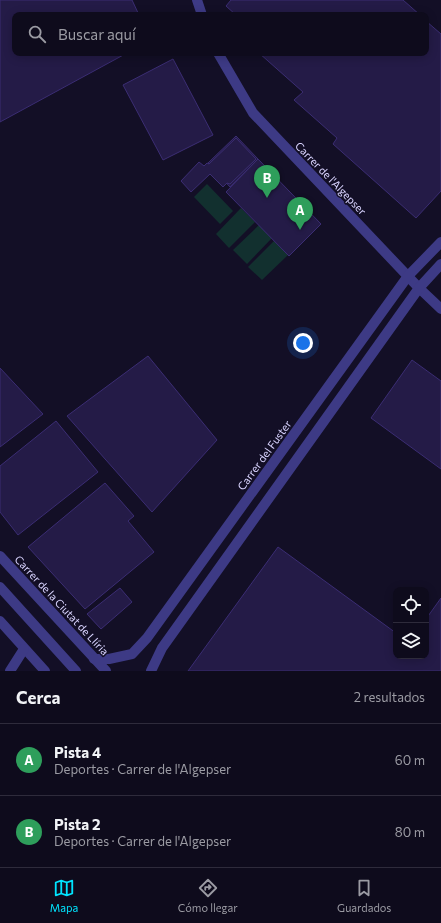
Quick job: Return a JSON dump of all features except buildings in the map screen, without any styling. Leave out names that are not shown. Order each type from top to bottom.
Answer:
[{"type":"street","points":[[197,0],[201,12]]},
{"type":"street","name":"Carrer de l'Algepser","points":[[220,56],[253,113],[419,288],[441,309]]},
{"type":"street","name":"Carrer del Fuster","points":[[94,659],[109,659],[132,654],[147,638],[408,276],[441,242]]},
{"type":"street","points":[[151,671],[162,648],[419,288],[441,264]]},
{"type":"street","name":"Carrer de la Ciutat de Llíria","points":[[0,556],[106,671]]},
{"type":"street","points":[[0,587],[76,671]]},
{"type":"street","points":[[0,621],[45,671]]},
{"type":"street","points":[[10,671],[24,648]]},
{"type":"green space","points":[[207,184],[233,211],[220,224],[194,197]]},
{"type":"green space","points":[[241,208],[255,222],[229,248],[216,234]]},
{"type":"green space","points":[[259,225],[272,238],[247,264],[233,250]]},
{"type":"green space","points":[[274,241],[288,255],[262,280],[248,267]]},
{"type":"place","name":"Pista 2","points":[[267,198]]},
{"type":"place","name":"Pista 4","points":[[300,230]]}]
